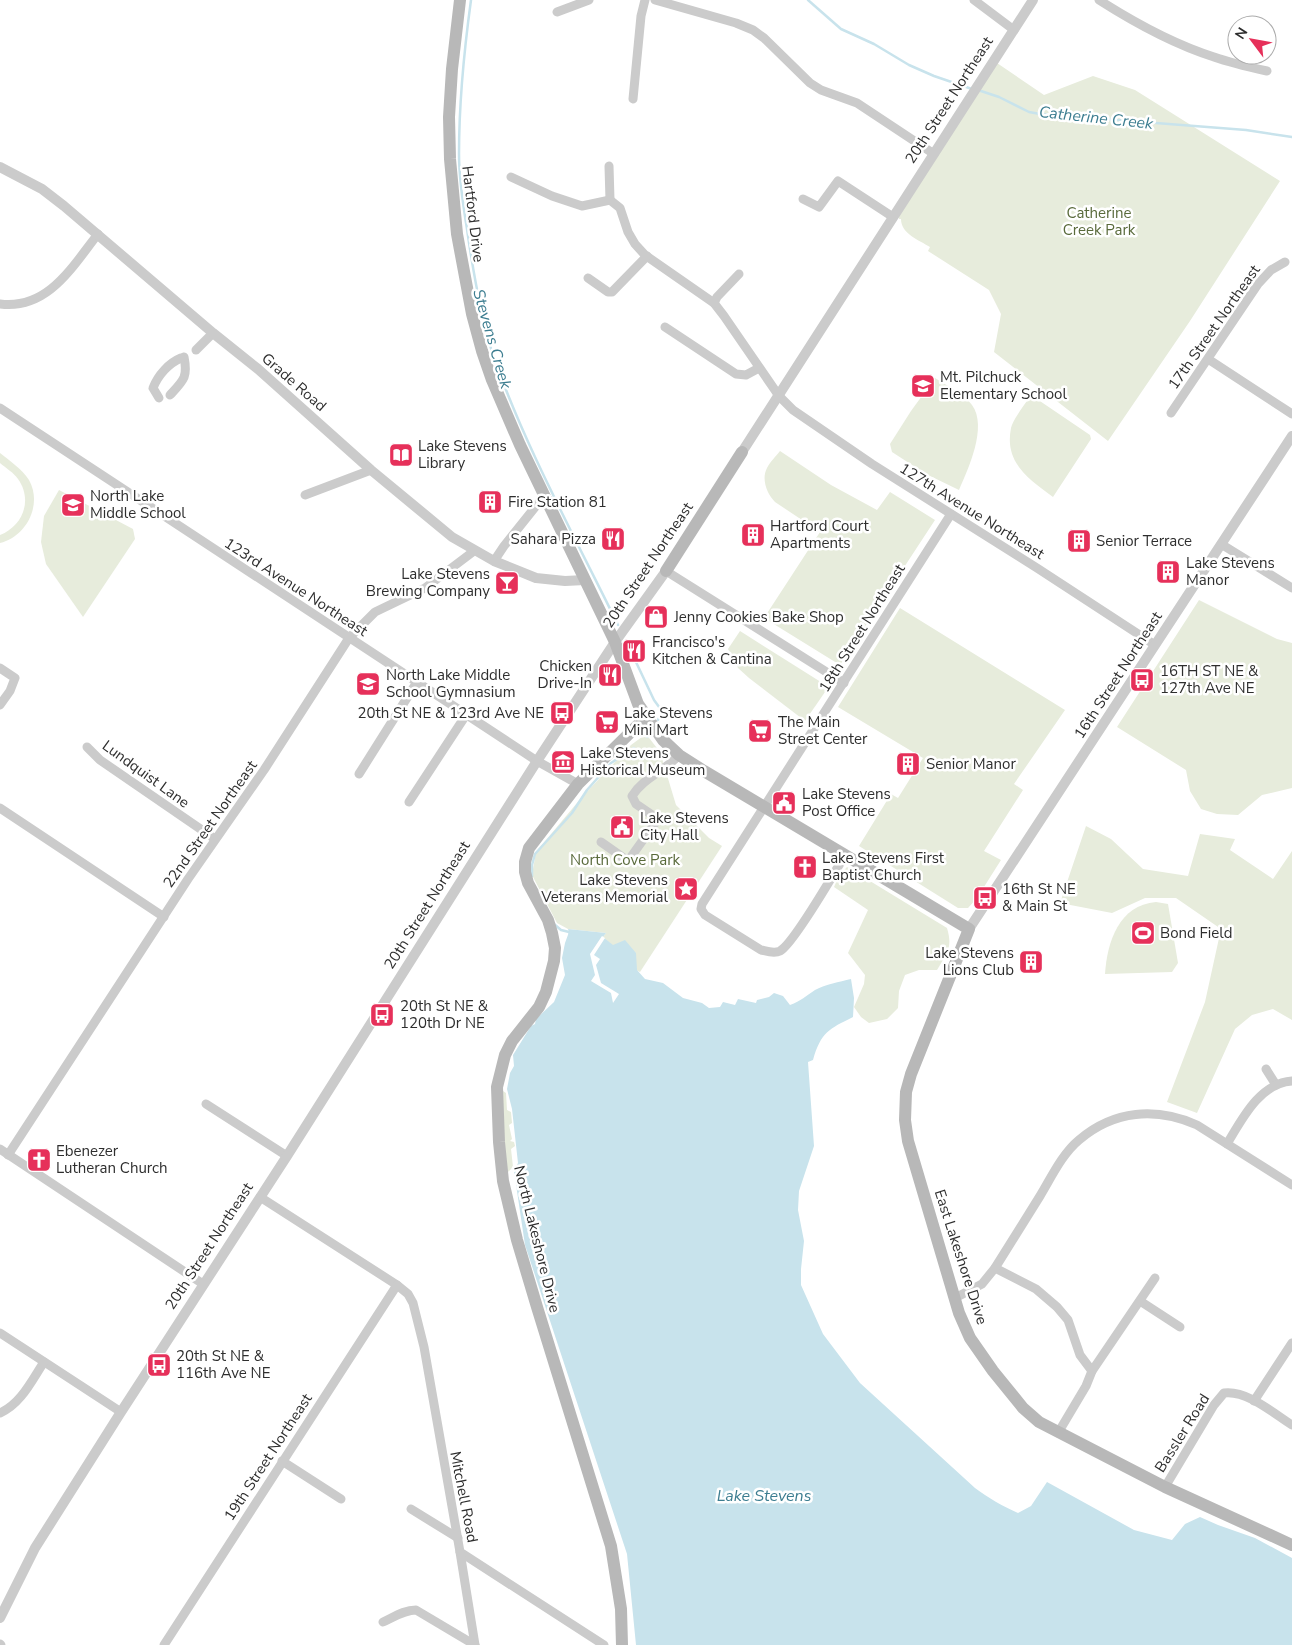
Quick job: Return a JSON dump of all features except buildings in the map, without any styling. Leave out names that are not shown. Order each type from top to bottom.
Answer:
[{"type":"main road","name":"Hartford Drive","points":[[460,0],[452,69],[449,117],[451,184],[457,234],[472,314],[492,380],[520,446],[585,580],[617,640],[638,704],[663,740],[679,755],[969,929]]},
{"type":"main road","name":"20th Street Northeast","points":[[666,571],[742,452]]},
{"type":"main road","name":"North Lakeshore Drive","points":[[622,1645],[621,1609],[611,1546],[517,1240],[502,1177],[497,1087],[500,1072],[512,1041],[538,1007],[546,992],[554,961],[555,948],[548,920],[528,883],[525,872],[525,862],[529,848],[578,784],[646,717]]},
{"type":"main road","name":"East Lakeshore Drive","points":[[969,929],[911,1074],[906,1092],[905,1120],[910,1148],[959,1313],[970,1338],[993,1371],[1023,1408],[1038,1422],[1165,1487],[1292,1545]]},
{"type":"street","points":[[557,12],[588,0]]},
{"type":"street","points":[[633,99],[640,16],[645,0]]},
{"type":"street","points":[[656,0],[736,23],[752,30],[764,38],[810,83],[821,90],[857,103],[934,154]]},
{"type":"street","points":[[974,0],[1014,30]]},
{"type":"street","name":"20th Street Northeast","points":[[742,452],[1033,0]]},
{"type":"street","points":[[1099,0],[1170,40],[1213,57],[1267,71]]},
{"type":"street","points":[[511,177],[552,196],[582,206],[610,200],[609,166]]},
{"type":"street","name":"Grade Road","points":[[0,167],[42,189],[98,234],[213,333],[258,369],[371,470],[435,524],[474,551],[536,578],[585,580]]},
{"type":"street","points":[[802,198],[819,206],[838,181],[893,217]]},
{"type":"street","name":"127th Avenue Northeast","points":[[610,200],[620,208],[628,232],[635,244],[647,256],[714,303],[779,396],[793,410],[819,430],[1038,568],[1155,645]]},
{"type":"street","points":[[0,304],[12,306],[21,304],[47,293],[77,262],[98,234]]},
{"type":"street","points":[[588,278],[608,292],[612,292],[647,256]]},
{"type":"street","name":"17th Street Northeast","points":[[1171,414],[1258,284],[1271,270],[1284,262]]},
{"type":"street","points":[[714,303],[717,297],[739,274]]},
{"type":"street","points":[[665,327],[736,374],[746,375],[759,368]]},
{"type":"street","points":[[196,350],[213,333]]},
{"type":"street","points":[[159,398],[153,388],[156,380],[173,361],[183,357],[187,371],[185,377],[170,395]]},
{"type":"street","points":[[1208,359],[1292,414]]},
{"type":"street","name":"123rd Avenue Northeast","points":[[0,408],[466,715],[537,761],[578,784]]},
{"type":"street","name":"16th Street Northeast","points":[[969,929],[1292,436]]},
{"type":"street","points":[[305,496],[371,470]]},
{"type":"street","points":[[494,561],[544,496]]},
{"type":"street","name":"18th Street Northeast","points":[[845,855],[792,938],[779,951],[761,950],[705,915],[701,909],[703,902],[951,514]]},
{"type":"street","points":[[1221,544],[1292,588]]},
{"type":"street","name":"22nd Street Northeast","points":[[8,1154],[214,839],[264,770],[349,638],[375,612],[425,588],[474,551]]},
{"type":"street","points":[[666,571],[844,683]]},
{"type":"street","name":"20th Street Northeast","points":[[0,1618],[35,1548],[121,1412],[287,1156],[537,761],[617,640],[666,571]]},
{"type":"street","points":[[0,668],[15,678],[0,705]]},
{"type":"street","points":[[359,774],[417,682]]},
{"type":"street","points":[[409,802],[466,715]]},
{"type":"street","name":"Lundquist Lane","points":[[87,747],[100,760],[214,839]]},
{"type":"street","points":[[602,842],[628,861],[658,819],[636,804],[632,796],[638,787],[674,761],[679,755]]},
{"type":"street","points":[[0,808],[164,917]]},
{"type":"street","points":[[1266,1069],[1276,1085]]},
{"type":"street","points":[[1227,1144],[1246,1113],[1266,1090],[1292,1081]]},
{"type":"street","points":[[206,1104],[287,1156]]},
{"type":"street","points":[[955,1298],[982,1284],[995,1268],[1064,1158],[1078,1141],[1098,1127],[1114,1119],[1145,1114],[1166,1114],[1182,1118],[1197,1125],[1292,1185]]},
{"type":"street","points":[[0,1149],[203,1284]]},
{"type":"street","name":"Mitchell Road","points":[[260,1197],[408,1294],[413,1302],[424,1347],[460,1552],[604,1645]]},
{"type":"street","points":[[995,1268],[1036,1289],[1058,1306],[1068,1320],[1080,1355],[1092,1371]]},
{"type":"street","points":[[1058,1433],[1086,1386],[1092,1371],[1155,1278]]},
{"type":"street","name":"19th Street Northeast","points":[[164,1645],[397,1285]]},
{"type":"street","points":[[1140,1301],[1180,1327]]},
{"type":"street","points":[[0,1333],[121,1412]]},
{"type":"street","points":[[1292,1343],[1254,1401],[1292,1425]]},
{"type":"street","points":[[0,1413],[13,1405],[20,1397],[44,1362]]},
{"type":"street","name":"Bassler Road","points":[[1165,1487],[1214,1405],[1224,1393],[1232,1392],[1254,1401]]},
{"type":"street","points":[[282,1461],[341,1498]]},
{"type":"street","points":[[411,1509],[458,1538]]},
{"type":"street","points":[[460,1552],[475,1645]]},
{"type":"street","points":[[383,1622],[406,1610],[416,1610],[475,1645]]},
{"type":"green space","name":"Catherine Creek Park","points":[[997,63],[1044,95],[1093,76],[1135,90],[1280,181],[1190,321],[1108,441],[994,352],[1001,314],[989,290],[928,251],[930,247],[907,233],[901,219],[899,219],[899,216]]},
{"type":"green space","points":[[935,378],[965,398],[972,405],[976,414],[978,425],[975,448],[959,490],[926,474],[892,452],[890,444]]},
{"type":"green space","points":[[1031,395],[1090,435],[1091,439],[1053,497],[1035,484],[1020,469],[1011,451],[1012,424]]},
{"type":"green space","points":[[780,451],[831,485],[877,510],[890,492],[935,520],[840,665],[764,618],[820,532],[775,502],[767,491],[765,472]]},
{"type":"green space","points":[[0,453],[16,465],[29,480],[34,500],[30,519],[24,527],[9,540],[0,543],[0,535],[8,531],[20,519],[25,504],[25,495],[18,479],[0,463]]},
{"type":"green space","points":[[59,490],[133,529],[135,539],[83,617],[46,564],[41,542],[44,516]]},
{"type":"green space","points":[[1199,600],[1277,639],[1292,643],[1292,788],[1262,795],[1238,815],[1217,814],[1201,809],[1190,791],[1186,770],[1117,727]]},
{"type":"green space","points":[[900,608],[1065,710],[1014,784],[1023,790],[984,851],[1001,860],[977,898],[968,908],[958,908],[859,846],[891,794],[898,798],[923,758],[838,707]]},
{"type":"green space","points":[[740,631],[824,684],[825,692],[805,721],[738,668],[728,649]]},
{"type":"green space","name":"North Cove Park","points":[[646,734],[660,752],[676,805],[691,817],[690,819],[709,838],[722,846],[640,972],[636,970],[636,953],[613,946],[603,937],[606,933],[568,929],[557,923],[532,875],[536,852],[582,797],[631,745]]},
{"type":"green space","points":[[1086,826],[1111,839],[1143,869],[1188,876],[1200,834],[1235,839],[1230,850],[1273,879],[1292,851],[1292,1020],[1273,1009],[1252,1015],[1235,1029],[1197,1113],[1167,1102],[1205,1002],[1221,929],[1176,898],[1145,898],[1112,913],[1060,903]]},
{"type":"green space","points":[[847,867],[947,928],[949,935],[948,950],[937,970],[919,970],[905,975],[899,991],[898,1008],[887,1019],[869,1023],[861,1017],[854,1007],[864,984],[865,975],[848,953],[868,910],[834,887],[839,876]]},
{"type":"green space","name":"Bond Field","points":[[1156,902],[1168,904],[1178,963],[1172,972],[1105,974],[1112,938],[1117,927],[1133,910]]},
{"type":"green space","points":[[500,1089],[506,1093],[507,1110],[511,1112],[512,1123],[509,1125],[512,1139],[510,1141],[514,1142],[515,1146],[511,1149],[513,1167],[505,1175]]},
{"type":"water","name":"Lake Stevens","points":[[568,929],[606,933],[603,937],[613,945],[625,940],[636,953],[637,970],[645,979],[663,983],[683,998],[702,1003],[709,1008],[720,1007],[723,1002],[735,1005],[738,999],[756,1003],[757,1000],[769,997],[774,993],[783,996],[790,1005],[819,988],[851,979],[854,998],[853,1017],[827,1032],[819,1043],[813,1060],[808,1062],[814,1146],[799,1191],[798,1210],[804,1241],[801,1285],[823,1334],[860,1383],[975,1488],[996,1502],[1018,1513],[1031,1506],[1047,1482],[1134,1530],[1172,1540],[1185,1524],[1200,1517],[1255,1538],[1292,1558],[1292,1645],[636,1645],[627,1554],[525,1245],[514,1171],[518,1163],[512,1109],[507,1089],[510,1073],[514,1066],[513,1055],[531,1026],[535,1024],[536,1019],[554,1002],[565,975],[562,958],[569,932]]},
{"type":"pier","points":[[602,936],[605,938],[594,955],[600,959],[596,965],[601,983],[619,994],[613,1003],[611,993],[591,981],[595,975],[590,954]]},
{"type":"waterway","name":"Stevens Creek","points":[[471,0],[461,96],[459,163],[460,182],[472,261],[484,324],[493,355],[535,458],[618,625]]},
{"type":"waterway","name":"Catherine Creek","points":[[808,0],[841,29],[874,44],[909,65],[972,89]]},
{"type":"waterway","name":"Catherine Creek","points":[[978,90],[999,97],[1029,112],[1040,114],[1246,130],[1292,137]]},
{"type":"waterway","name":"Stevens Creek","points":[[626,641],[654,700],[662,711],[658,720]]},
{"type":"waterway","name":"Stevens Creek","points":[[532,876],[535,854],[572,813],[587,790],[611,763],[634,748]]},
{"type":"waterway","name":"Stevens Creek","points":[[554,924],[570,934]]},
{"type":"place","name":"Mt. Pilchuck Elementary School","points":[[923,386]]},
{"type":"place","name":"Lake Stevens Library","points":[[401,455]]},
{"type":"place","name":"Fire Station 81","points":[[490,502]]},
{"type":"place","name":"North Lake Middle School","points":[[73,505]]},
{"type":"place","name":"Hartford Court Apartments","points":[[753,535]]},
{"type":"place","name":"Sahara Pizza","points":[[613,539]]},
{"type":"place","name":"Senior Terrace","points":[[1079,541]]},
{"type":"place","name":"Lake Stevens Manor","points":[[1168,572]]},
{"type":"place","name":"Lake Stevens Brewing Company","points":[[507,583]]},
{"type":"place","name":"Jenny Cookies Bake Shop","points":[[656,617]]},
{"type":"place","name":"Francisco's Kitchen & Cantina","points":[[634,651]]},
{"type":"place","name":"Chicken Drive-In","points":[[610,675]]},
{"type":"place","name":"16TH ST NE & 127th Ave NE","points":[[1142,680]]},
{"type":"place","name":"North Lake Middle School Gymnasium","points":[[368,684]]},
{"type":"place","name":"20th St NE & 123rd Ave NE","points":[[562,713]]},
{"type":"place","name":"Lake Stevens Mini Mart","points":[[607,722]]},
{"type":"place","name":"The Main Street Center","points":[[760,731]]},
{"type":"place","name":"Lake Stevens Historical Museum","points":[[563,762]]},
{"type":"place","name":"Senior Manor","points":[[908,764]]},
{"type":"place","name":"Lake Stevens Post Office","points":[[784,803]]},
{"type":"place","name":"Lake Stevens City Hall","points":[[622,827]]},
{"type":"place","name":"Lake Stevens First Baptist Church","points":[[805,867]]},
{"type":"place","name":"Lake Stevens Veterans Memorial","points":[[686,889]]},
{"type":"place","name":"16th St NE & Main St","points":[[985,898]]},
{"type":"place","name":"Bond Field","points":[[1143,933]]},
{"type":"place","name":"Lake Stevens Lions Club","points":[[1031,962]]},
{"type":"place","name":"20th St NE & 120th Dr NE","points":[[382,1015]]},
{"type":"place","name":"Ebenezer Lutheran Church","points":[[39,1160]]},
{"type":"place","name":"20th St NE & 116th Ave NE","points":[[159,1365]]}]
